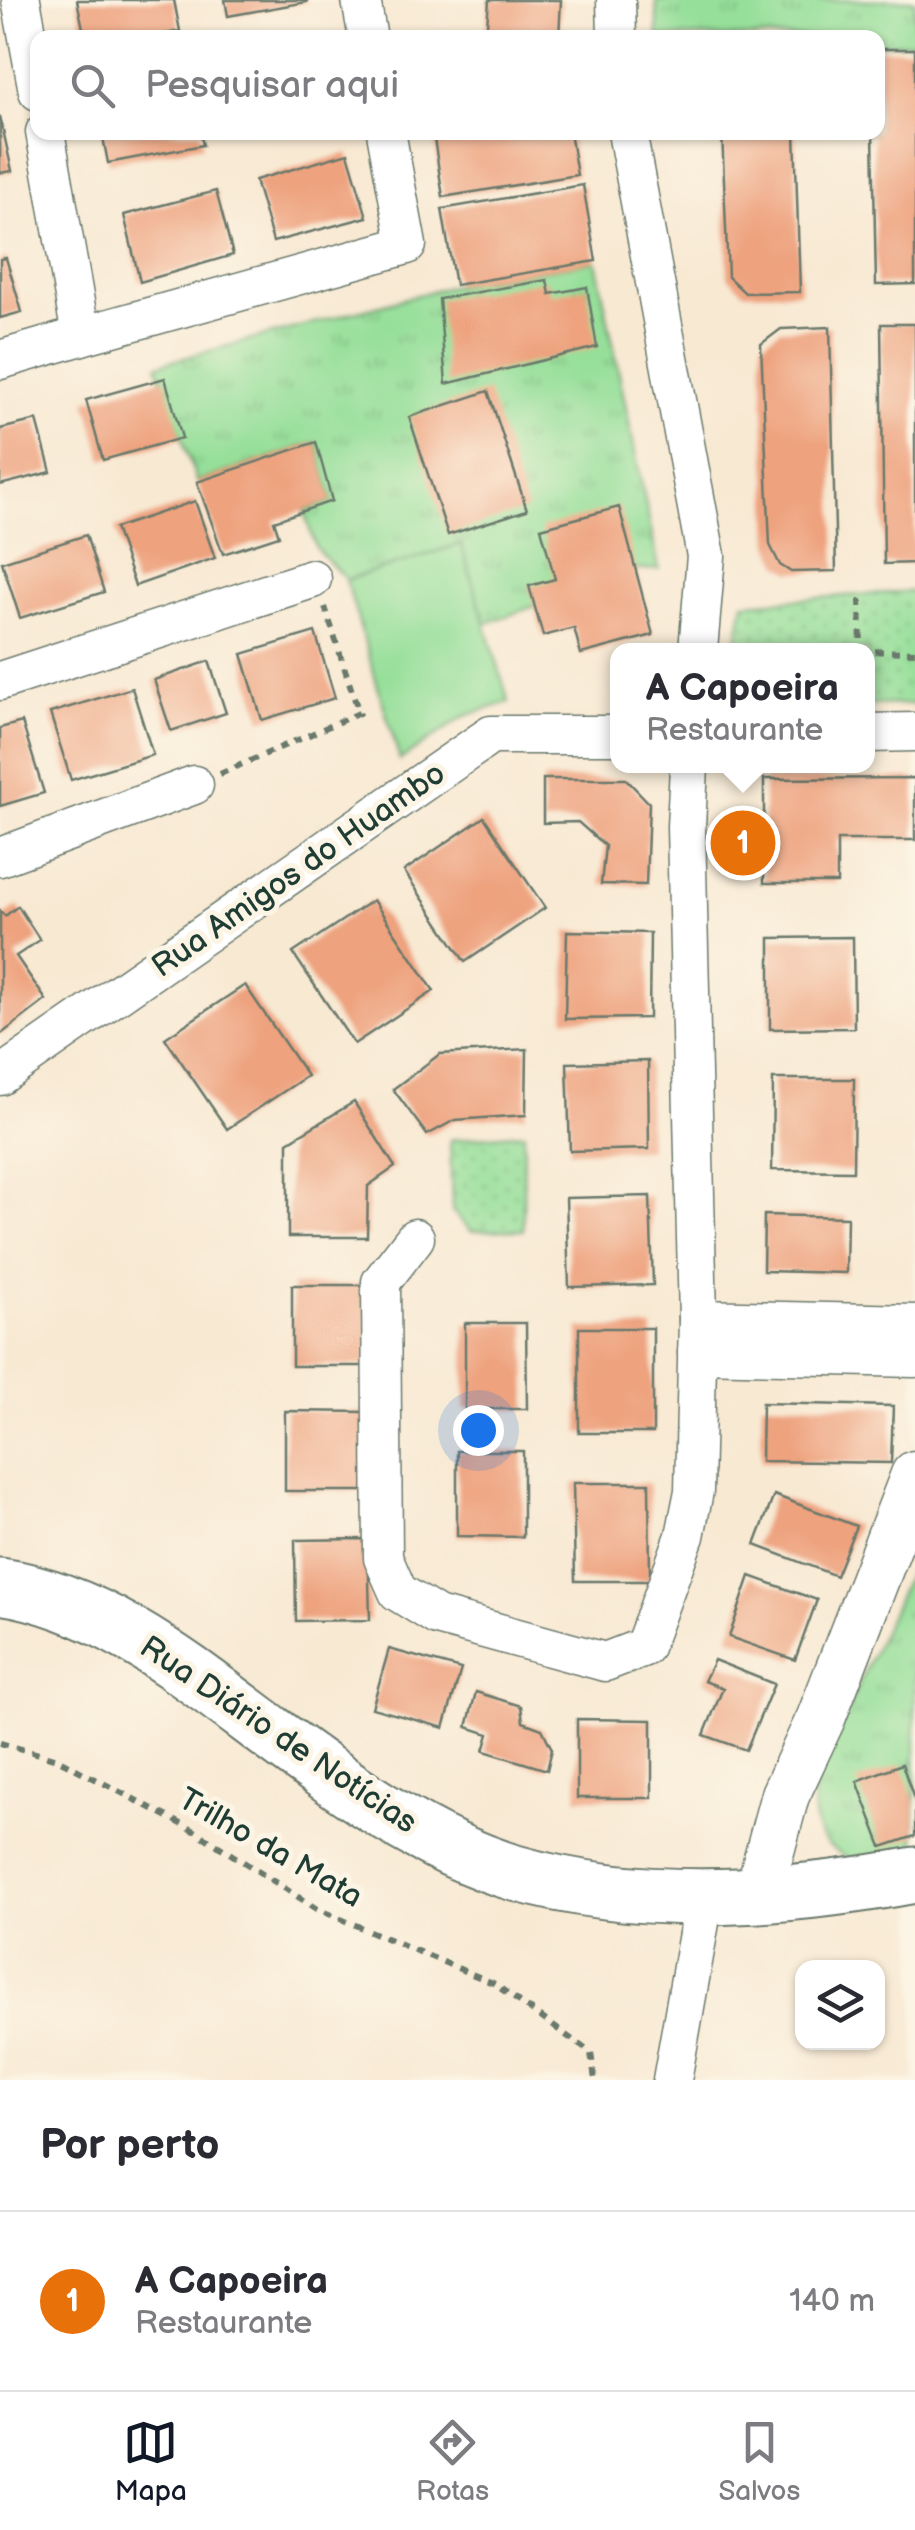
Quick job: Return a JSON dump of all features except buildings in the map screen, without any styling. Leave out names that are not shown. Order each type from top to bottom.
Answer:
[{"type":"main road","name":"Rua Diário de Notícias","points":[[0,1586],[22,1590],[140,1638],[324,1773],[456,1849],[512,1872],[572,1886],[705,1894],[915,1875]]},
{"type":"street","points":[[21,0],[30,48]]},
{"type":"street","points":[[361,0],[367,30]]},
{"type":"street","points":[[616,0],[617,30]]},
{"type":"street","points":[[46,140],[81,336]]},
{"type":"street","points":[[0,360],[406,245],[387,140]]},
{"type":"street","points":[[628,140],[706,556],[699,643]]},
{"type":"street","points":[[0,681],[312,579]]},
{"type":"street","points":[[875,732],[915,732]]},
{"type":"street","name":"Rua Amigos do Huambo","points":[[0,1076],[492,735],[610,734]]},
{"type":"street","points":[[415,1238],[381,1282],[383,1558],[398,1592],[437,1616],[605,1662],[644,1647],[685,1536],[694,1490],[698,1336],[686,827],[689,773]]},
{"type":"street","points":[[0,857],[194,786]]},
{"type":"street","points":[[698,1336],[915,1324]]},
{"type":"street","points":[[698,1336],[915,1358]]},
{"type":"street","points":[[758,1892],[785,1795],[821,1718],[915,1474]]},
{"type":"street","points":[[672,2080],[705,1894]]},
{"type":"path","points":[[194,786],[359,713],[312,579]]},
{"type":"path","points":[[860,599],[861,643]]},
{"type":"path","points":[[875,651],[915,652]]},
{"type":"path","name":"Trilho da Mata","points":[[0,1743],[57,1759],[194,1831],[317,1909],[494,1983],[591,2053],[596,2080]]},
{"type":"green space","points":[[656,0],[915,0],[915,42],[885,44],[885,30],[658,30]]},
{"type":"green space","points":[[596,261],[659,569],[635,570],[485,624],[460,544],[346,580],[316,548],[304,511],[332,501],[316,442],[197,482],[157,365],[455,285]]},
{"type":"green space","points":[[461,544],[509,702],[465,716],[400,760],[346,580]]},
{"type":"green space","points":[[915,591],[915,704],[875,705],[875,643],[736,643],[744,603]]},
{"type":"green space","points":[[524,1133],[523,1230],[471,1231],[452,1211],[450,1140]]},
{"type":"green space","points":[[915,1560],[915,1850],[860,1864],[834,1850],[820,1835],[814,1815],[813,1786]]},
{"type":"place","name":"A Capoeira","points":[[743,843]]}]
